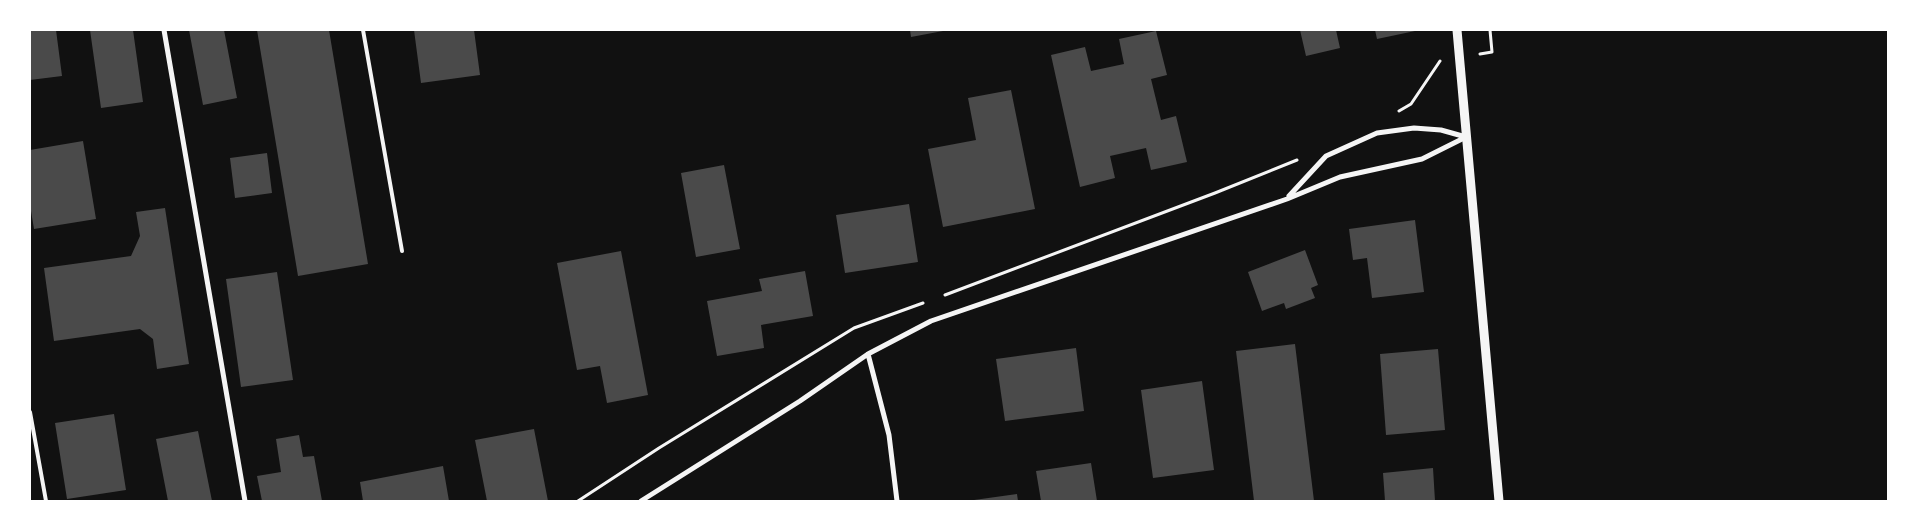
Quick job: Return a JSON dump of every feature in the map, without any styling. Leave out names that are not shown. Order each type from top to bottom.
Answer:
[{"type":"street","points":[[164,30],[245,501]]},
{"type":"street","points":[[1457,30],[1499,501]]},
{"type":"street","points":[[1287,199],[1326,156],[1376,133],[1414,128],[1441,130],[1466,137]]},
{"type":"street","points":[[640,501],[800,401],[868,354],[930,321],[1287,199],[1340,177],[1422,158],[1466,137]]},
{"type":"street","points":[[868,354],[889,435],[897,501]]},
{"type":"lane","points":[[363,30],[402,251]]},
{"type":"lane","points":[[30,412],[46,501]]},
{"type":"building","points":[[30,30],[56,30],[62,76],[30,80]]},
{"type":"building","points":[[90,30],[133,30],[143,102],[101,108]]},
{"type":"building","points":[[189,30],[224,30],[237,98],[203,105]]},
{"type":"building","points":[[257,30],[329,30],[368,264],[298,276]]},
{"type":"building","points":[[414,30],[474,30],[480,75],[421,83]]},
{"type":"building","points":[[910,30],[943,30],[943,31],[911,37]]},
{"type":"building","points":[[1300,30],[1336,30],[1340,48],[1306,56]]},
{"type":"building","points":[[1375,30],[1415,30],[1415,31],[1377,39]]},
{"type":"building","points":[[1156,31],[1167,75],[1151,79],[1161,120],[1176,116],[1187,162],[1151,170],[1146,148],[1110,156],[1115,178],[1080,187],[1051,55],[1085,47],[1091,71],[1124,64],[1119,39]]},
{"type":"building","points":[[1011,90],[1035,209],[943,227],[928,149],[976,140],[968,98]]},
{"type":"building","points":[[83,141],[96,219],[34,229],[30,205],[30,150]]},
{"type":"building","points":[[267,153],[272,193],[235,198],[230,158]]},
{"type":"building","points":[[724,165],[740,249],[696,257],[681,173]]},
{"type":"building","points":[[909,204],[918,262],[845,273],[836,215]]},
{"type":"building","points":[[165,208],[189,364],[157,369],[153,339],[140,329],[54,341],[44,268],[131,256],[140,236],[136,212]]},
{"type":"building","points":[[1415,220],[1424,292],[1372,298],[1367,258],[1353,260],[1349,229]]},
{"type":"building","points":[[1305,250],[1318,285],[1311,288],[1315,298],[1286,309],[1284,303],[1262,311],[1248,272]]},
{"type":"building","points":[[621,251],[648,395],[607,403],[600,366],[577,370],[557,263]]},
{"type":"building","points":[[805,271],[813,316],[761,325],[764,348],[717,356],[707,301],[762,291],[759,279]]},
{"type":"building","points":[[277,272],[293,380],[241,387],[226,279]]},
{"type":"building","points":[[1295,344],[1314,501],[1254,501],[1236,351]]},
{"type":"building","points":[[1076,348],[1084,411],[1005,421],[996,359]]},
{"type":"building","points":[[1438,349],[1445,430],[1386,435],[1380,354]]},
{"type":"building","points":[[1202,381],[1214,470],[1153,478],[1141,390]]},
{"type":"building","points":[[114,414],[126,490],[67,499],[55,423]]},
{"type":"building","points":[[534,429],[548,501],[487,501],[475,440]]},
{"type":"building","points":[[198,431],[212,501],[168,501],[156,439]]},
{"type":"building","points":[[299,435],[303,457],[314,456],[322,501],[262,501],[257,476],[281,472],[276,439]]},
{"type":"building","points":[[1091,463],[1097,501],[1041,501],[1036,471]]},
{"type":"building","points":[[443,466],[449,501],[363,501],[360,482]]},
{"type":"building","points":[[1433,468],[1435,501],[1385,501],[1383,473]]},
{"type":"building","points":[[1017,494],[1018,501],[974,501],[974,500]]}]
